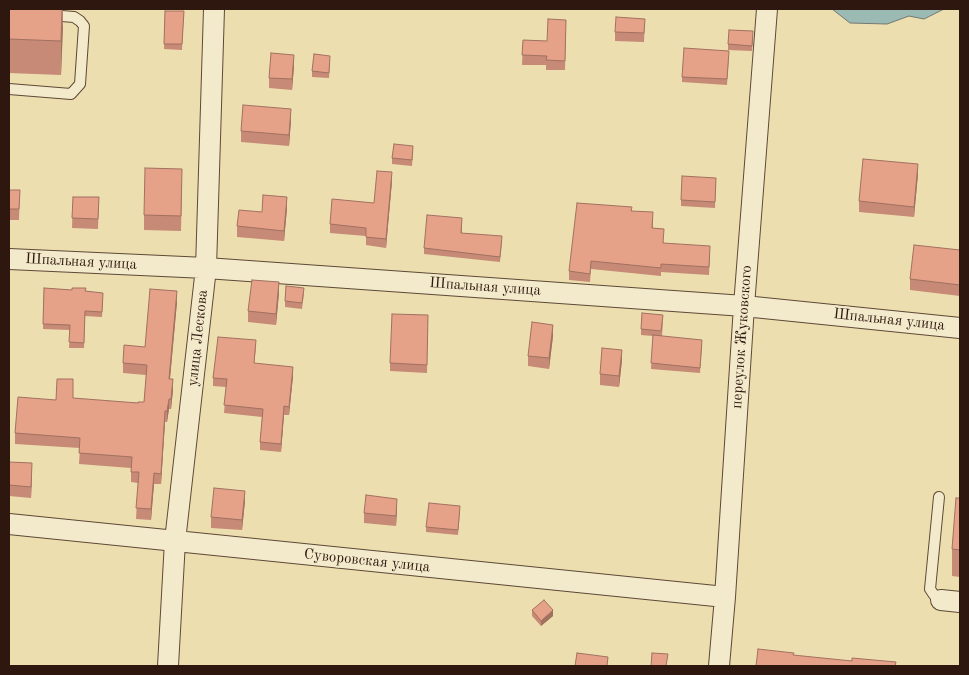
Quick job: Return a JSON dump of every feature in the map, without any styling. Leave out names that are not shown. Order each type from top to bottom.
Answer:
[{"type":"street","name":"улица Лескова","points":[[168,666],[175,541],[206,268],[214,9]]},
{"type":"street","name":"переулок Жуковского","points":[[719,666],[767,9]]},
{"type":"street","name":"Шпальная улица","points":[[9,259],[206,268],[744,306],[960,328]]},
{"type":"street","name":"Суворовская улица","points":[[9,524],[725,597]]},
{"type":"lane","points":[[9,89],[71,94],[80,84],[84,26],[74,17],[37,14]]},
{"type":"lane","points":[[939,497],[930,590],[934,595],[951,601]]},
{"type":"water","points":[[832,9],[944,9],[924,19],[909,16],[887,24],[850,23]]},
{"type":"building","points":[[9,9],[62,9],[61,41],[9,39]]},
{"type":"building","points":[[165,11],[184,11],[182,44],[164,44]]},
{"type":"building","points":[[616,17],[645,19],[644,33],[615,32]]},
{"type":"building","points":[[548,19],[566,20],[565,61],[546,60],[547,56],[522,55],[523,40],[547,41]]},
{"type":"building","points":[[729,30],[753,31],[752,46],[728,44]]},
{"type":"building","points":[[684,48],[729,51],[727,79],[682,77]]},
{"type":"building","points":[[271,53],[294,55],[292,79],[269,78]]},
{"type":"building","points":[[314,54],[330,56],[329,73],[312,71]]},
{"type":"building","points":[[243,105],[291,109],[289,135],[241,131]]},
{"type":"building","points":[[394,144],[413,146],[412,160],[392,158]]},
{"type":"building","points":[[863,159],[918,164],[914,207],[859,201]]},
{"type":"building","points":[[145,168],[182,169],[181,216],[144,215]]},
{"type":"building","points":[[377,171],[392,172],[386,239],[366,237],[366,228],[330,224],[332,199],[374,203]]},
{"type":"building","points":[[682,176],[716,178],[715,202],[681,200]]},
{"type":"building","points":[[9,190],[20,190],[19,209],[9,209]]},
{"type":"building","points":[[263,195],[287,197],[284,231],[237,226],[239,210],[262,212]]},
{"type":"building","points":[[73,197],[99,197],[98,219],[72,218]]},
{"type":"building","points":[[577,203],[632,207],[631,211],[653,212],[652,228],[664,229],[663,243],[710,246],[709,267],[661,264],[661,268],[591,261],[590,274],[569,271]]},
{"type":"building","points":[[427,215],[462,218],[461,233],[502,236],[500,257],[424,248]]},
{"type":"building","points":[[914,245],[960,250],[960,285],[910,279]]},
{"type":"building","points":[[252,280],[279,282],[276,314],[248,311]]},
{"type":"building","points":[[286,286],[304,288],[302,303],[285,301]]},
{"type":"building","points":[[44,288],[72,290],[72,288],[86,288],[85,291],[103,293],[102,312],[85,311],[84,343],[69,342],[70,325],[43,324]]},
{"type":"building","points":[[150,289],[177,291],[169,379],[173,379],[171,399],[169,399],[167,411],[165,411],[161,474],[154,473],[151,509],[136,508],[139,472],[131,472],[132,457],[79,453],[80,438],[15,433],[18,397],[56,400],[57,379],[73,379],[73,398],[144,402],[147,365],[123,363],[124,345],[145,347]]},
{"type":"building","points":[[642,313],[663,315],[661,331],[641,329]]},
{"type":"building","points":[[392,314],[428,315],[427,365],[390,363]]},
{"type":"building","points":[[532,322],[553,325],[549,358],[528,356]]},
{"type":"building","points":[[653,335],[702,340],[700,368],[651,363]]},
{"type":"building","points":[[218,337],[256,340],[254,363],[293,367],[289,407],[284,406],[281,444],[260,442],[263,409],[224,405],[227,379],[213,378]]},
{"type":"building","points":[[602,348],[622,350],[619,376],[600,374]]},
{"type":"building","points":[[9,462],[32,463],[31,487],[9,485]]},
{"type":"building","points":[[214,488],[245,491],[242,520],[211,517]]},
{"type":"building","points":[[366,495],[397,499],[396,516],[364,513]]},
{"type":"building","points":[[956,498],[960,498],[960,550],[952,549]]},
{"type":"building","points":[[429,503],[460,506],[458,530],[426,527]]},
{"type":"building","points":[[544,600],[553,610],[541,621],[532,610]]},
{"type":"building","points":[[758,649],[794,653],[793,655],[852,661],[852,658],[896,662],[895,666],[756,666]]},
{"type":"building","points":[[577,653],[608,657],[607,666],[575,666]]},
{"type":"building","points":[[652,653],[668,654],[666,666],[651,666]]}]
